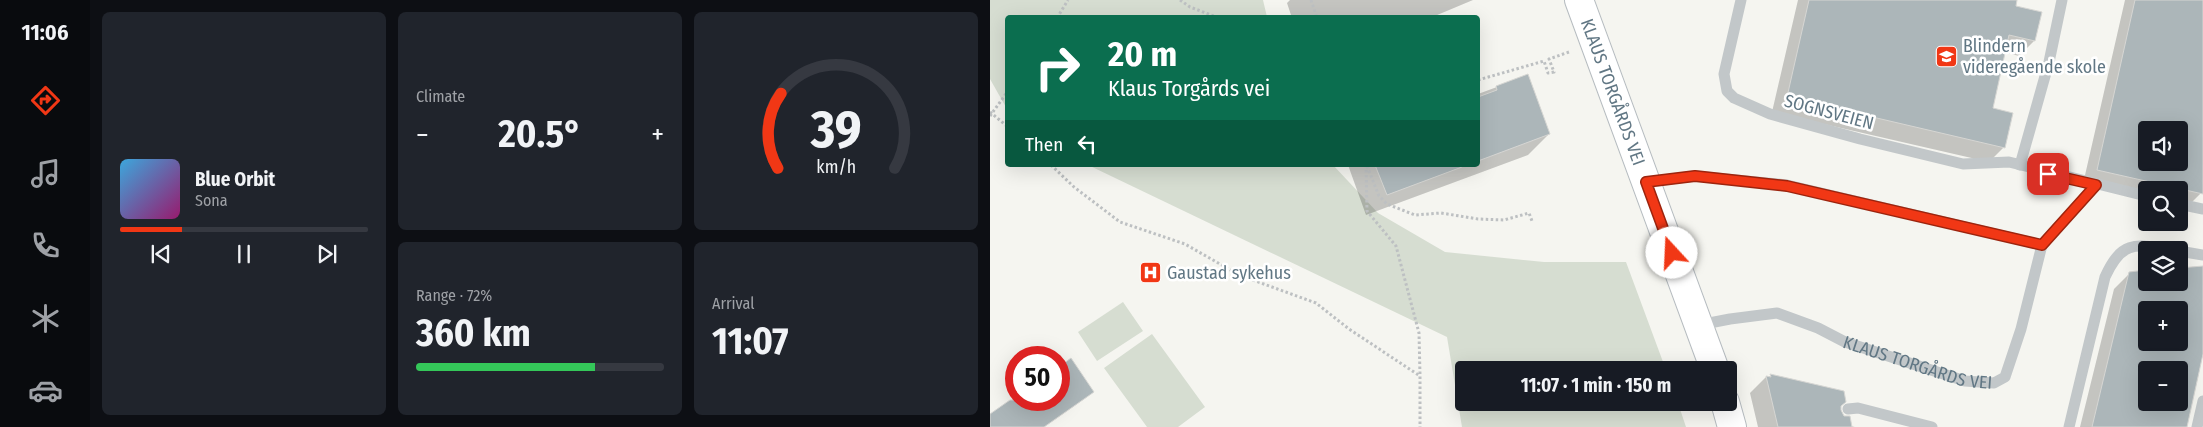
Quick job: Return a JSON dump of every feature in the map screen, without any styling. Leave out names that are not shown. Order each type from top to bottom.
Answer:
[{"type":"main road","name":"KLAUS TORGÅRDS VEI","points":[[1579,0],[1712,361]]},
{"type":"main road","points":[[1728,411],[1732,427]]},
{"type":"lane","name":"SOGNSVEIEN","points":[[1741,0],[1724,74],[1727,91],[1734,98],[1770,114],[1860,140],[1963,164],[2009,162],[2138,194]]},
{"type":"lane","points":[[2020,165],[2049,62],[2062,0]]},
{"type":"lane","name":"KLAUS TORGÅRDS VEI","points":[[1646,182],[1695,176],[1787,186],[2042,245]]},
{"type":"lane","name":"KLAUS TORGÅRDS VEI","points":[[1698,325],[1777,313],[1818,328],[1845,342],[1965,381],[1994,383],[2005,377],[2021,330],[2042,245],[2096,185]]},
{"type":"lane","points":[[2188,206],[2203,209]]},
{"type":"lane","points":[[2069,427],[2105,277],[2111,264],[2123,250],[2138,246]]},
{"type":"lane","points":[[2188,252],[2203,255]]},
{"type":"lane","points":[[2196,427],[2203,401]]},
{"type":"lane","points":[[1848,409],[1858,408],[1932,427]]},
{"type":"path","points":[[1059,15],[1068,0]]},
{"type":"path","points":[[1180,0],[1190,7],[1211,15]]},
{"type":"path","points":[[1311,0],[1316,15]]},
{"type":"path","points":[[1480,79],[1544,61],[1548,73],[1554,72],[1549,59],[1572,51]]},
{"type":"path","points":[[1005,95],[991,114],[1005,125]]},
{"type":"path","points":[[1053,167],[1074,187],[1120,222],[1185,244],[1239,275],[1316,303],[1349,328],[1420,376]]},
{"type":"path","points":[[1367,167],[1367,211],[1396,246],[1419,333],[1420,427]]},
{"type":"path","points":[[1368,167],[1379,196],[1387,204],[1415,215],[1441,213],[1478,219],[1504,220],[1528,212],[1532,221]]},
{"type":"shaded area","points":[[990,0],[1263,0],[1267,15],[1005,15],[1005,105],[990,79]]},
{"type":"shaded area","points":[[1092,167],[1335,167],[1378,213],[1445,252],[1544,262],[1626,262],[1663,361],[1455,361],[1455,385],[1447,337]]},
{"type":"shaded area","points":[[1123,302],[1143,331],[1097,361],[1078,332]]},
{"type":"shaded area","points":[[1152,334],[1205,407],[1178,427],[1147,427],[1104,368]]},
{"type":"shaded area","points":[[1459,411],[1681,411],[1686,427],[1462,427]]},
{"type":"building","points":[[1809,0],[2017,0],[2016,6],[2042,12],[2035,41],[2009,35],[1993,108],[2013,113],[2005,148],[1787,97]]},
{"type":"building","points":[[2135,0],[2203,0],[2203,194],[2188,191],[2188,181],[2146,181],[2097,170]]},
{"type":"building","points":[[1528,74],[1550,134],[1480,160],[1480,96],[1497,90],[1496,86]]},
{"type":"building","points":[[1376,167],[1462,167],[1387,195]]},
{"type":"building","points":[[2203,266],[2203,354],[2187,427],[2092,427],[2129,272],[2138,271],[2138,291],[2188,291],[2188,267]]},
{"type":"building","points":[[1070,359],[1094,392],[1070,409]]},
{"type":"building","points":[[1770,374],[1844,391],[1846,402],[1841,406],[1841,410],[1844,416],[1850,416],[1852,427],[1778,427],[1766,376],[1771,377]]},
{"type":"building","points":[[1005,404],[1005,411],[1067,411],[1044,427],[990,427],[990,414]]},
{"type":"place","name":"Blindern videregående skole","points":[[1947,56]]},
{"type":"place","name":"Gaustad sykehus","points":[[1151,273]]},
{"type":"route","points":[[1672,253],[1646,182],[1695,176],[1787,186],[2042,245],[2096,185],[2048,174]]}]
